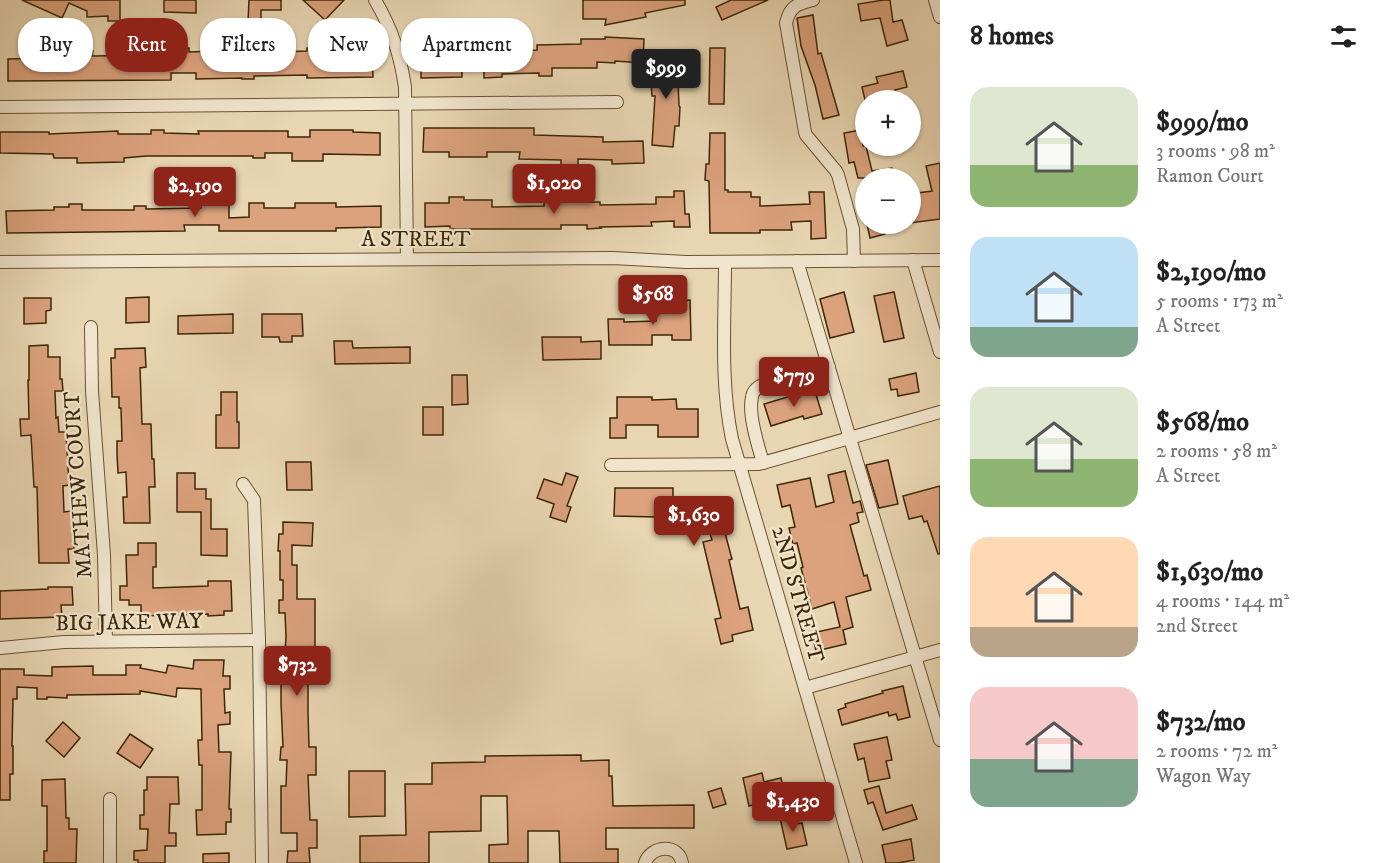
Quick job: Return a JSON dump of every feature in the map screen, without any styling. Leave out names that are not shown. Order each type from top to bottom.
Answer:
[{"type":"street","points":[[375,0],[386,20],[401,61],[406,104],[407,259]]},
{"type":"street","points":[[813,0],[800,3],[792,8],[788,15],[787,27],[805,132],[838,175],[853,229],[854,261]]},
{"type":"street","points":[[935,0],[940,16]]},
{"type":"street","points":[[0,106],[617,102]]},
{"type":"street","name":"A STREET","points":[[0,262],[613,258],[686,262],[940,260]]},
{"type":"street","points":[[913,260],[940,352]]},
{"type":"street","points":[[797,261],[940,740]]},
{"type":"street","name":"2ND STREET","points":[[725,262],[727,416],[856,863]]},
{"type":"street","name":"MATHEW COURT","points":[[91,327],[92,391],[104,555],[106,641]]},
{"type":"street","points":[[763,463],[753,428],[751,398],[754,390],[760,386],[829,367]]},
{"type":"street","points":[[611,465],[759,464],[940,412]]},
{"type":"street","points":[[243,484],[254,501],[259,640],[262,863]]},
{"type":"street","name":"BIG JAKE WAY","points":[[0,648],[64,642],[259,640]]},
{"type":"street","points":[[805,688],[940,650]]},
{"type":"street","points":[[110,799],[110,863]]},
{"type":"street","points":[[645,863],[652,852],[671,849],[678,852],[682,863]]},
{"type":"building","points":[[22,0],[120,0],[120,18],[87,17],[87,11],[69,3],[62,18]]},
{"type":"building","points":[[164,0],[196,0],[196,13],[164,12]]},
{"type":"building","points":[[249,0],[281,0],[281,10],[261,10],[261,18],[248,18]]},
{"type":"building","points":[[303,0],[344,0],[327,18],[323,18]]},
{"type":"building","points":[[583,0],[685,0],[685,5],[645,13],[646,17],[605,25],[606,19],[583,19]]},
{"type":"building","points":[[731,0],[768,0],[722,20],[716,7]]},
{"type":"building","points":[[890,0],[893,22],[902,20],[908,40],[887,46],[880,18],[861,21],[858,4]]},
{"type":"building","points":[[813,15],[818,54],[821,53],[839,115],[823,119],[815,85],[801,46],[797,18]]},
{"type":"building","points":[[605,37],[644,39],[643,63],[597,62],[597,68],[552,68],[552,76],[539,76],[539,73],[502,74],[502,77],[484,78],[484,72],[533,72],[533,50],[537,50],[537,45],[581,44],[581,39],[605,39]]},
{"type":"building","points":[[189,48],[189,52],[200,52],[200,72],[296,72],[296,51],[307,51],[308,48],[308,72],[373,72],[373,77],[307,78],[307,75],[254,76],[254,79],[196,79],[196,73],[171,73],[171,80],[8,81],[8,59],[18,59],[18,72],[93,72],[93,56],[105,56],[105,72],[188,72]]},
{"type":"building","points":[[710,48],[725,48],[724,104],[709,104]]},
{"type":"building","points":[[677,55],[679,126],[675,126],[673,147],[652,145],[655,96],[652,96],[651,82],[654,82],[654,56]]},
{"type":"building","points":[[903,71],[907,87],[895,90],[863,90],[862,87],[878,83],[876,77]]},
{"type":"building","points":[[421,72],[462,72],[462,77],[421,78]]},
{"type":"building","points":[[424,128],[534,128],[534,135],[603,137],[603,142],[643,141],[644,163],[612,164],[612,160],[578,159],[578,167],[561,166],[561,160],[519,159],[520,152],[487,152],[487,157],[449,157],[449,152],[423,152]]},
{"type":"building","points":[[151,130],[164,130],[164,133],[199,134],[198,131],[288,131],[288,137],[310,137],[310,130],[353,130],[353,132],[380,133],[380,155],[323,154],[323,161],[292,161],[292,153],[265,153],[265,158],[146,156],[124,158],[124,162],[77,163],[77,158],[54,158],[53,154],[0,153],[0,132],[49,132],[49,134],[118,131],[118,134],[151,134]]},
{"type":"building","points":[[855,131],[855,156],[868,156],[871,168],[856,168],[854,162],[849,163],[844,133]]},
{"type":"building","points":[[710,133],[725,133],[725,190],[728,192],[751,192],[751,197],[760,197],[760,206],[810,204],[809,192],[824,192],[826,238],[811,239],[811,221],[791,222],[792,230],[760,230],[760,233],[710,233],[709,181],[705,180],[706,164],[709,164]]},
{"type":"building","points":[[940,163],[940,219],[921,222],[921,192],[932,191],[926,166]]},
{"type":"building","points":[[674,191],[684,191],[685,214],[689,214],[690,227],[674,227],[674,221],[651,222],[652,226],[587,229],[587,225],[561,225],[561,229],[425,227],[425,203],[449,203],[449,197],[464,197],[464,200],[492,200],[492,207],[544,206],[544,202],[600,202],[600,205],[656,204],[656,197],[674,197]]},
{"type":"building","points":[[212,194],[229,194],[229,218],[249,217],[249,203],[264,203],[264,208],[295,208],[295,203],[336,203],[336,207],[381,206],[381,227],[336,228],[336,231],[219,231],[219,225],[184,225],[185,231],[7,233],[6,211],[54,210],[54,207],[69,207],[69,204],[82,204],[82,210],[134,210],[134,206],[146,206],[146,209],[201,208],[201,201],[212,201]]},
{"type":"building","points":[[869,234],[885,234],[870,238]]},
{"type":"building","points":[[844,292],[854,332],[830,338],[820,299]]},
{"type":"building","points":[[894,292],[904,338],[884,342],[874,296]]},
{"type":"building","points":[[149,297],[149,322],[126,323],[126,298]]},
{"type":"building","points":[[24,298],[51,298],[51,310],[46,311],[46,323],[24,324]]},
{"type":"building","points":[[690,300],[691,340],[672,340],[672,335],[652,335],[652,345],[609,345],[608,319],[624,319],[624,322],[656,321],[656,306],[676,306],[676,301]]},
{"type":"building","points":[[233,314],[233,333],[178,334],[178,316]]},
{"type":"building","points":[[262,314],[302,314],[303,336],[292,336],[292,342],[280,342],[279,337],[262,337]]},
{"type":"building","points":[[542,337],[581,337],[581,342],[601,341],[601,359],[543,360]]},
{"type":"building","points":[[334,341],[352,341],[353,348],[410,347],[410,363],[335,364]]},
{"type":"building","points":[[48,345],[48,357],[60,357],[60,379],[62,379],[63,391],[55,391],[56,418],[58,417],[59,432],[66,432],[69,485],[63,486],[64,512],[72,511],[74,549],[68,549],[69,563],[39,563],[37,487],[34,487],[31,435],[21,436],[20,419],[29,419],[29,346]]},
{"type":"building","points":[[145,348],[146,367],[140,368],[142,424],[151,424],[155,487],[149,487],[150,523],[124,523],[123,497],[127,497],[126,472],[118,473],[117,454],[117,441],[122,441],[121,408],[119,408],[119,397],[112,397],[111,358],[115,358],[115,349]]},
{"type":"building","points":[[916,373],[919,392],[898,396],[897,389],[891,390],[889,379]]},
{"type":"building","points":[[452,375],[467,375],[468,404],[452,405]]},
{"type":"building","points":[[814,388],[822,414],[804,419],[803,416],[771,426],[764,404]]},
{"type":"building","points":[[221,392],[237,392],[239,448],[216,448],[216,415],[221,415]]},
{"type":"building","points":[[617,397],[652,397],[652,400],[676,399],[677,409],[698,409],[698,437],[658,437],[658,425],[626,425],[626,438],[610,438],[610,418],[617,418]]},
{"type":"building","points":[[423,407],[443,407],[443,435],[423,435]]},
{"type":"building","points":[[888,460],[898,504],[879,508],[866,465]]},
{"type":"building","points":[[286,462],[311,462],[312,490],[287,490]]},
{"type":"building","points":[[845,471],[853,503],[860,501],[863,512],[857,513],[859,522],[850,525],[864,576],[867,575],[871,590],[846,597],[853,627],[843,630],[846,644],[816,651],[812,633],[840,627],[834,602],[812,609],[797,543],[793,544],[789,528],[795,527],[790,505],[782,507],[777,485],[810,478],[816,507],[834,502],[828,475]]},
{"type":"building","points":[[177,473],[195,473],[195,489],[206,489],[206,499],[211,499],[211,529],[227,529],[227,556],[201,555],[201,512],[177,512]]},
{"type":"building","points":[[566,473],[578,477],[567,506],[571,507],[566,522],[550,517],[554,504],[537,498],[544,479],[562,485]]},
{"type":"building","points":[[940,486],[940,554],[938,554],[927,521],[924,522],[922,516],[909,519],[903,496]]},
{"type":"building","points":[[615,488],[673,488],[673,501],[691,501],[691,510],[717,503],[732,559],[729,560],[740,609],[748,607],[753,630],[732,635],[733,641],[721,644],[715,619],[721,618],[703,542],[712,540],[707,524],[658,525],[657,517],[614,516]]},
{"type":"building","points":[[283,522],[313,523],[312,546],[292,545],[292,565],[297,565],[297,599],[315,599],[315,663],[308,663],[308,712],[309,747],[316,747],[316,775],[308,775],[310,820],[317,820],[317,848],[309,848],[310,863],[287,863],[288,851],[297,851],[297,833],[281,833],[281,786],[286,786],[287,760],[280,760],[281,747],[283,747],[279,652],[285,652],[286,637],[285,613],[279,613],[279,600],[283,600],[283,580],[280,580],[280,551],[278,551],[279,534],[283,534]]},
{"type":"building","points":[[138,543],[156,543],[153,588],[208,586],[208,581],[231,581],[232,611],[224,611],[224,615],[208,616],[208,614],[141,616],[141,605],[129,605],[129,600],[120,600],[120,586],[127,586],[126,555],[138,555]]},
{"type":"building","points":[[48,587],[72,587],[73,605],[61,605],[62,617],[0,619],[0,591],[48,589]]},
{"type":"building","points":[[194,660],[224,660],[223,676],[230,676],[230,689],[224,689],[225,713],[230,712],[230,724],[218,725],[219,752],[231,752],[229,809],[231,809],[231,822],[226,822],[226,834],[197,835],[196,810],[202,810],[202,765],[199,765],[198,740],[202,740],[201,689],[177,688],[176,697],[140,691],[140,694],[67,695],[67,698],[37,699],[37,688],[17,687],[17,699],[13,699],[13,774],[10,774],[10,800],[0,800],[0,669],[24,669],[24,675],[52,676],[52,667],[93,666],[93,675],[126,675],[126,665],[141,665],[140,668],[166,673],[168,665],[193,669]]},
{"type":"building","points":[[903,686],[910,717],[898,720],[896,714],[889,716],[888,712],[842,725],[838,710],[846,707],[845,704]]},
{"type":"building","points":[[63,722],[80,738],[64,757],[46,741]]},
{"type":"building","points":[[130,734],[153,749],[140,768],[117,753]]},
{"type":"building","points":[[887,737],[892,760],[886,761],[890,778],[869,782],[864,758],[858,760],[854,744]]},
{"type":"building","points":[[581,755],[581,761],[609,760],[613,806],[694,805],[694,828],[606,828],[606,849],[618,849],[618,863],[560,863],[559,831],[528,831],[528,863],[489,863],[489,845],[508,844],[507,796],[481,796],[481,831],[429,832],[429,863],[360,863],[360,836],[406,835],[405,784],[432,784],[432,763],[485,762],[485,756]]},
{"type":"building","points":[[349,771],[385,771],[385,816],[349,817]]},
{"type":"building","points":[[762,773],[764,782],[781,778],[785,797],[749,806],[743,778]]},
{"type":"building","points":[[147,777],[178,777],[179,804],[170,804],[169,833],[176,833],[176,846],[165,846],[165,863],[138,863],[138,860],[134,860],[134,851],[147,850],[148,829],[140,829],[140,815],[144,815],[144,790],[147,790]]},
{"type":"building","points":[[65,779],[66,818],[69,818],[69,829],[77,829],[76,863],[44,863],[44,851],[47,851],[47,806],[42,806],[42,780]]},
{"type":"building","points":[[879,786],[886,813],[912,805],[917,819],[883,830],[873,802],[868,804],[864,790]]},
{"type":"building","points":[[721,788],[726,804],[713,808],[708,792]]},
{"type":"building","points":[[794,815],[797,824],[802,823],[807,845],[787,849],[780,818]]},
{"type":"building","points":[[911,839],[914,860],[886,863],[882,845]]},
{"type":"building","points":[[229,853],[229,863],[203,863],[203,854]]}]
